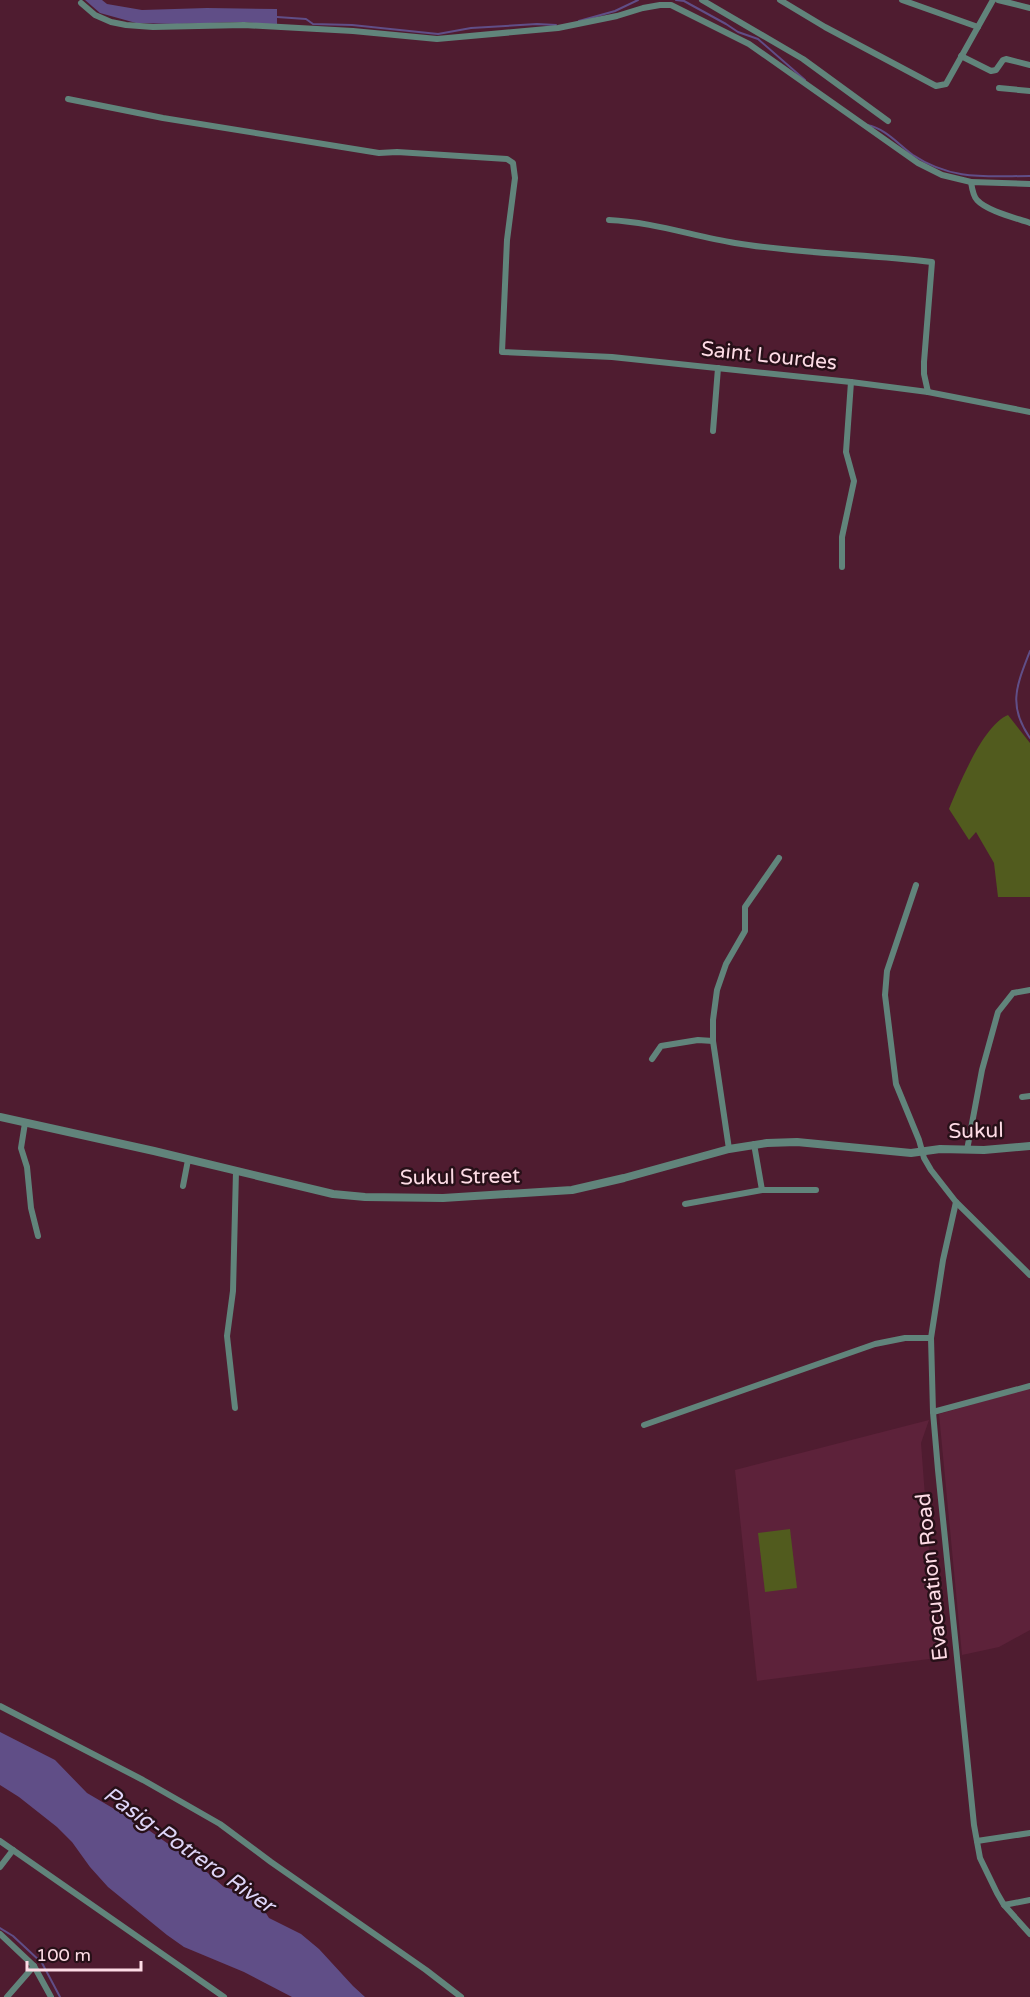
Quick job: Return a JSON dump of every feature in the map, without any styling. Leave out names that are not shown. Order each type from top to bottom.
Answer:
[{"type":"street","points":[[702,0],[803,59],[888,121]]},
{"type":"street","points":[[780,0],[825,27],[936,86],[946,84],[993,0]]},
{"type":"street","points":[[902,0],[978,27]]},
{"type":"street","points":[[998,0],[1030,8]]},
{"type":"street","points":[[81,3],[95,15],[126,25],[153,27],[243,25],[353,31],[437,39],[558,28],[617,16],[643,8],[671,6],[749,44],[918,163],[942,175],[971,182],[1030,184]]},
{"type":"street","points":[[962,56],[991,71],[996,70],[1006,59],[1030,65]]},
{"type":"street","points":[[999,88],[1030,91]]},
{"type":"street","name":"Saint Lourdes","points":[[68,99],[164,118],[379,153],[397,152],[507,159],[513,163],[515,177],[507,240],[502,352],[612,357],[851,382],[928,392],[1030,412]]},
{"type":"street","points":[[971,182],[978,202],[992,210],[1030,223]]},
{"type":"street","points":[[609,219],[633,221],[744,244],[794,251],[932,262],[924,362],[928,392]]},
{"type":"street","points":[[712,431],[718,368]]},
{"type":"street","points":[[842,567],[842,537],[854,481],[846,452],[851,382]]},
{"type":"street","points":[[729,1149],[713,1041],[717,990],[726,964],[745,932],[745,907],[779,858]]},
{"type":"street","points":[[916,885],[887,971],[885,995],[896,1083],[931,1170],[956,1202],[1030,1275]]},
{"type":"street","points":[[967,1150],[980,1081],[998,1012],[1013,993],[1030,990]]},
{"type":"street","points":[[651,1059],[662,1046],[670,1043],[713,1041]]},
{"type":"street","points":[[1022,1097],[1030,1096]]},
{"type":"street","name":"Sukul Street","points":[[0,1118],[333,1194],[365,1197],[443,1198],[551,1192],[593,1186],[754,1144],[798,1142],[911,1154],[923,1152]]},
{"type":"street","points":[[25,1123],[21,1148],[27,1167],[31,1208],[38,1236]]},
{"type":"street","points":[[754,1144],[762,1190]]},
{"type":"street","name":"Sukul","points":[[923,1152],[940,1149],[967,1150],[1030,1146]]},
{"type":"street","points":[[183,1186],[188,1160]]},
{"type":"street","points":[[235,1408],[227,1336],[232,1291],[236,1171]]},
{"type":"street","points":[[685,1204],[762,1190],[816,1190]]},
{"type":"street","name":"Evacuation Road","points":[[956,1202],[941,1270],[931,1338],[933,1412],[965,1741],[976,1841],[980,1858],[1004,1905],[1030,1934]]},
{"type":"street","points":[[644,1425],[875,1344],[905,1338],[931,1338]]},
{"type":"street","points":[[933,1412],[1030,1386]]},
{"type":"street","points":[[0,1706],[143,1780],[220,1824],[461,1997]]},
{"type":"street","points":[[976,1841],[1030,1833]]},
{"type":"street","points":[[0,1841],[224,1997]]},
{"type":"street","points":[[0,1867],[13,1850]]},
{"type":"street","points":[[1004,1905],[1030,1900]]},
{"type":"street","points":[[0,1934],[34,1966],[51,1997]]},
{"type":"street","points":[[8,1997],[34,1966]]},
{"type":"shaded area","points":[[85,0],[102,0],[107,4],[142,10],[277,9],[277,25],[243,22],[136,23],[100,13]]},
{"type":"shaded area","points":[[1030,1388],[1030,1630],[999,1647],[962,1655],[939,1414]]},
{"type":"shaded area","points":[[929,1420],[921,1443],[937,1658],[757,1681],[735,1470]]},
{"type":"shaded area","points":[[0,1732],[55,1760],[87,1793],[140,1824],[201,1867],[224,1887],[255,1896],[269,1918],[301,1934],[319,1949],[365,1997],[292,1997],[244,1972],[184,1947],[167,1935],[108,1887],[57,1827],[0,1785]]},
{"type":"green space","points":[[1008,715],[1030,743],[1030,897],[998,897],[994,863],[976,832],[969,840],[949,809],[965,771],[981,743],[999,721]]},
{"type":"green space","points":[[790,1529],[797,1588],[765,1592],[758,1533]]},
{"type":"waterway","points":[[579,21],[615,11],[638,0]]},
{"type":"waterway","points":[[676,0],[684,1],[738,32],[758,39],[805,80]]},
{"type":"waterway","points":[[277,17],[306,19],[313,24],[352,25],[438,34],[471,28],[556,25]]},
{"type":"waterway","points":[[867,125],[892,137],[913,155],[942,169],[970,175],[1030,176]]},
{"type":"waterway","points":[[1030,651],[1016,695],[1018,715],[1030,738]]},
{"type":"waterway","points":[[0,1928],[13,1936],[42,1963],[60,1997]]},
{"type":"water label","name":"Pasig-Potrero River","points":[[189,1850]]}]
